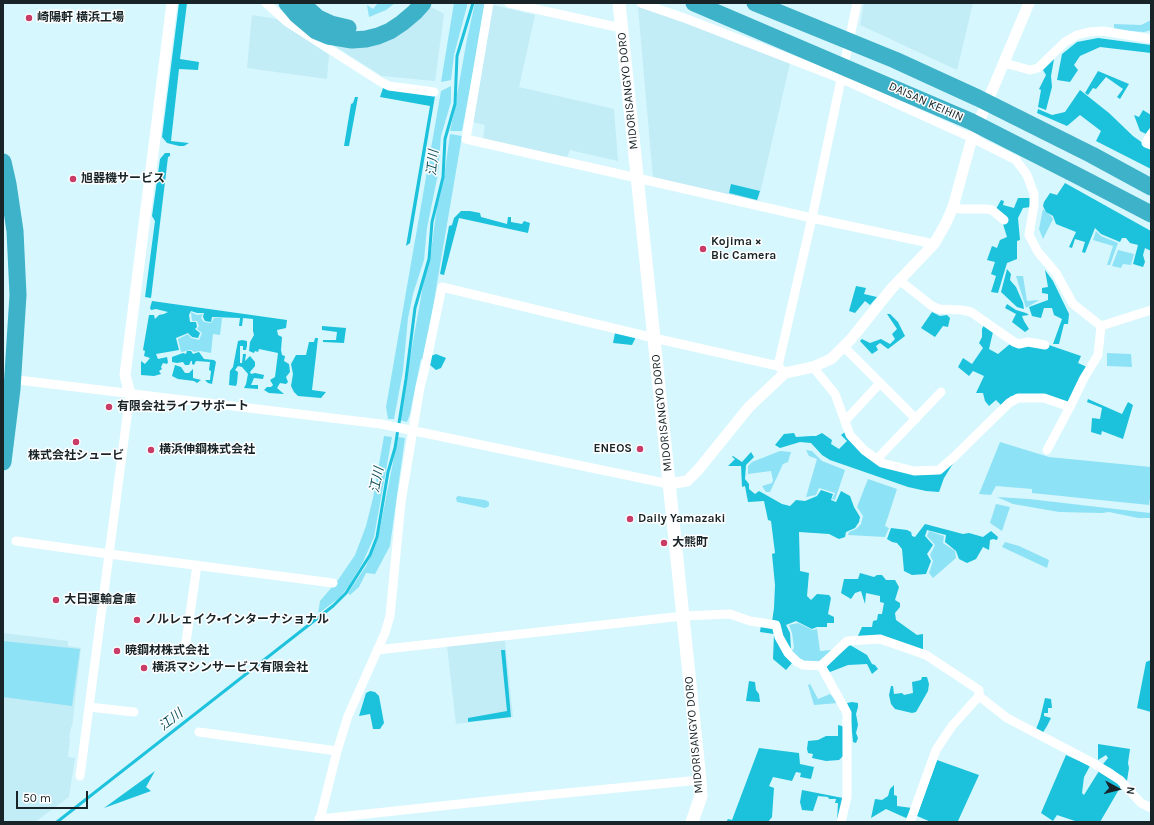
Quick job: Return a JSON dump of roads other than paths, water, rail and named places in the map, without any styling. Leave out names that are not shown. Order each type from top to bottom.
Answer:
[{"type":"highway","points":[[287,3],[297,15],[316,30],[328,36],[352,40],[372,37],[390,31],[411,16],[423,3]]},
{"type":"highway","points":[[305,3],[308,9],[318,18],[343,28],[357,29],[370,28],[383,23],[396,15],[409,3]]},
{"type":"highway","name":"DAISAN KEIHIN","points":[[694,3],[970,121],[1151,214]]},
{"type":"highway","name":"DAISAN KEIHIN","points":[[755,3],[895,60],[978,98],[1092,155],[1151,187]]},
{"type":"highway","points":[[773,3],[895,60]]},
{"type":"highway","points":[[3,162],[17,254],[18,295],[12,389],[3,462]]},
{"type":"highway","points":[[3,173],[10,210],[14,296],[12,340],[3,431]]},
{"type":"highway","points":[[3,184],[10,210]]},
{"type":"highway","points":[[3,194],[10,210]]},
{"type":"main road","name":"MIDORISANGYO DORO","points":[[619,3],[700,780],[701,796],[692,822]]},
{"type":"street","points":[[80,776],[130,394],[125,375],[172,3]]},
{"type":"street","points":[[266,3],[287,22],[381,82],[389,86],[434,92]]},
{"type":"street","points":[[488,3],[466,139],[637,179],[934,244]]},
{"type":"street","points":[[510,3],[621,28]]},
{"type":"street","points":[[641,3],[687,19],[842,79],[972,138],[1016,160],[1028,175],[1034,194],[1034,205],[1029,235],[1038,252],[1056,273],[1073,304],[1100,326]]},
{"type":"street","points":[[18,380],[385,424],[669,484],[686,481],[698,470],[781,369],[858,3]]},
{"type":"street","points":[[700,780],[525,797],[320,821],[337,751],[348,716],[390,616],[401,502],[410,430],[442,287],[781,369],[813,367],[831,359],[852,338],[899,280],[934,244],[946,223],[953,207],[972,138],[1029,3]]},
{"type":"street","points":[[1004,64],[1030,70],[1038,68],[1065,42],[1077,35],[1089,32],[1103,31],[1151,39]]},
{"type":"street","points":[[1151,134],[1146,142],[1151,145]]},
{"type":"street","points":[[953,207],[960,209],[992,210],[1004,220]]},
{"type":"street","points":[[899,280],[932,306],[939,309],[971,312],[1019,344],[1028,342],[1045,345]]},
{"type":"street","points":[[1100,326],[1151,310]]},
{"type":"street","points":[[1047,450],[1084,378],[1098,355],[1100,326]]},
{"type":"street","points":[[844,346],[916,418]]},
{"type":"street","points":[[813,367],[835,394],[850,435],[864,450],[882,463],[914,471],[939,470],[1009,403],[1018,398],[1044,398],[1070,407]]},
{"type":"street","points":[[845,421],[880,383]]},
{"type":"street","points":[[877,459],[941,392]]},
{"type":"street","points":[[16,541],[333,583]]},
{"type":"street","points":[[185,649],[197,565]]},
{"type":"street","points":[[377,650],[683,616],[730,614],[750,621],[776,625],[783,646],[797,662],[803,665],[821,666],[847,641],[880,639],[926,655],[979,690],[979,696],[952,726],[936,750],[910,822]]},
{"type":"street","points":[[821,666],[847,713],[847,798],[841,822]]},
{"type":"street","points":[[979,696],[1007,718],[1120,780],[1141,803],[1151,808]]},
{"type":"street","points":[[89,707],[134,712]]},
{"type":"street","points":[[200,732],[337,751]]},
{"type":"waterway","name":"江川","points":[[57,822],[333,606],[346,593],[370,555],[377,537],[388,472],[395,448],[415,308],[429,259],[432,222],[443,177],[445,139],[455,104],[457,56],[473,3]]},
{"type":"place","name":"崎陽軒 横浜工場","points":[[29,18]]},
{"type":"place","name":"旭器機サービス","points":[[73,179]]},
{"type":"place","name":"Kojima × Bic Camera","points":[[703,249]]},
{"type":"place","name":"有限会社ライフサポート","points":[[109,407]]},
{"type":"place","name":"株式会社シュービ","points":[[76,442]]},
{"type":"place","name":"ENEOS","points":[[640,449]]},
{"type":"place","name":"横浜伸鋼株式会社","points":[[151,450]]},
{"type":"place","name":"Daily Yamazaki","points":[[630,519]]},
{"type":"place","name":"大熊町","points":[[664,543]]},
{"type":"place","name":"大日運輸倉庫","points":[[56,600]]},
{"type":"place","name":"ノルレェイク•インターナショナル","points":[[137,620]]},
{"type":"place","name":"暁鋼材株式会社","points":[[117,651]]},
{"type":"place","name":"横浜マシンサービス有限会社","points":[[144,668]]}]
